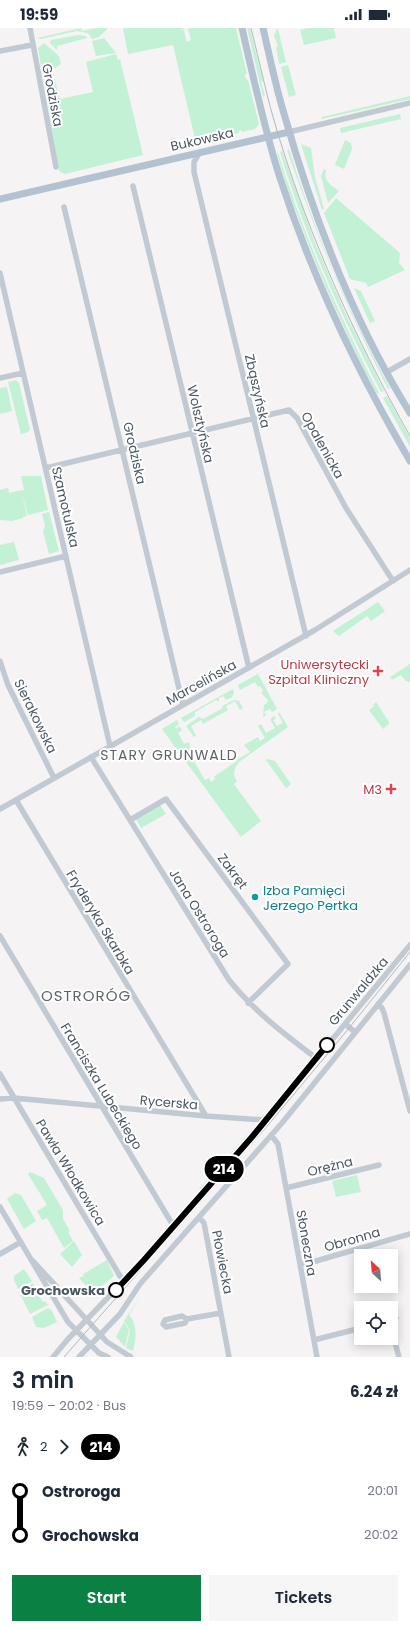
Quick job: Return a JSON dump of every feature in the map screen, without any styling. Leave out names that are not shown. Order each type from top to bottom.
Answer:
[{"type":"main road","points":[[242,28],[276,164],[291,209],[323,291],[367,382],[410,461]]},
{"type":"main road","points":[[263,28],[289,132],[334,258],[351,298],[387,372],[410,413]]},
{"type":"main road","name":"Bukowska","points":[[0,198],[289,132]]},
{"type":"street","name":"Grodziska","points":[[30,28],[56,167]]},
{"type":"street","points":[[0,51],[32,45]]},
{"type":"street","name":"Bukowska","points":[[289,132],[410,103]]},
{"type":"street","name":"Zbąszyńska","points":[[200,152],[194,162],[194,169],[306,636]]},
{"type":"street","name":"Wolsztyńska","points":[[133,186],[248,668]]},
{"type":"street","name":"Grodziska","points":[[64,207],[182,705]]},
{"type":"street","name":"Szamotulska","points":[[0,273],[110,746]]},
{"type":"street","points":[[387,372],[410,359]]},
{"type":"street","points":[[0,378],[23,372]]},
{"type":"street","name":"Opalenicka","points":[[46,468],[122,448],[289,410],[297,418],[346,508],[393,581]]},
{"type":"street","points":[[0,572],[66,556]]},
{"type":"street","name":"Marcelińska","points":[[0,809],[306,636],[410,570]]},
{"type":"street","name":"Sierakowska","points":[[0,661],[8,685],[54,778]]},
{"type":"street","name":"Jana Ostroroga","points":[[91,757],[229,980],[248,1002],[275,1027],[316,1058]]},
{"type":"street","name":"Zakręt","points":[[130,820],[166,799],[288,964],[248,1002]]},
{"type":"street","name":"Fryderyka Skarbka","points":[[16,800],[206,1116]]},
{"type":"street","name":"Franciszka Lubeckiego","points":[[0,936],[174,1227]]},
{"type":"street","name":"Grunwaldzka","points":[[53,1357],[174,1227],[410,945]]},
{"type":"street","name":"Grunwaldzka","points":[[80,1357],[120,1314],[140,1284],[271,1135],[410,965]]},
{"type":"street","points":[[378,1004],[384,1013],[410,1111]]},
{"type":"street","points":[[345,1024],[355,1032]]},
{"type":"street","name":"Pawła Włodkowica","points":[[0,1074],[120,1276],[125,1280]]},
{"type":"street","name":"Rycerska","points":[[0,1098],[265,1120]]},
{"type":"street","name":"Słoneczna","points":[[271,1135],[278,1144],[317,1357]]},
{"type":"street","name":"Orężna","points":[[286,1188],[379,1165]]},
{"type":"street","points":[[0,1207],[68,1322],[99,1353],[108,1357]]},
{"type":"street","name":"Płowiecka","points":[[199,1217],[204,1223],[229,1357]]},
{"type":"street","name":"Obronna","points":[[300,1264],[309,1263],[410,1234]]},
{"type":"street","points":[[0,1254],[21,1242]]},
{"type":"street","points":[[31,1259],[40,1266],[100,1335],[115,1348],[131,1357]]},
{"type":"street","name":"Płowiecka","points":[[187,1319],[221,1313]]},
{"type":"street","points":[[314,1340],[354,1330]]},
{"type":"street","points":[[396,1345],[399,1357]]},
{"type":"green space","points":[[81,28],[82,31],[97,28],[108,28],[99,37],[92,39],[88,33],[77,31],[41,39],[37,38]]},
{"type":"green space","points":[[123,28],[183,28],[187,42],[191,40],[188,28],[236,28],[247,74],[245,75],[246,79],[248,80],[259,124],[255,129],[242,132],[241,130],[239,133],[196,143],[173,45],[128,54]]},
{"type":"green space","points":[[247,28],[250,28],[263,81],[261,82],[265,96],[263,97]]},
{"type":"green space","points":[[309,28],[334,28],[336,38],[304,45],[300,30]]},
{"type":"green space","points":[[277,29],[286,62],[279,64],[276,47],[278,46],[274,36]]},
{"type":"green space","points":[[78,35],[86,36],[87,38],[57,46],[57,50],[50,43],[51,40]]},
{"type":"green space","points":[[104,38],[116,53],[96,56],[92,41]]},
{"type":"green space","points":[[44,43],[59,56],[61,64],[52,70],[60,99],[93,92],[86,62],[116,54],[118,60],[120,59],[143,155],[65,174],[59,171],[38,48]]},
{"type":"green space","points":[[288,65],[296,95],[289,97],[281,67]]},
{"type":"green space","points":[[410,96],[410,99],[322,119],[322,117]]},
{"type":"green space","points":[[400,114],[401,119],[341,133],[340,128]]},
{"type":"green space","points":[[345,140],[351,143],[352,149],[344,169],[335,165]]},
{"type":"green space","points":[[301,144],[311,148],[315,177],[324,209],[322,210]]},
{"type":"green space","points":[[289,149],[321,241],[287,150]]},
{"type":"green space","points":[[282,151],[315,243],[332,283],[348,319],[384,391],[381,392],[366,363],[312,245],[280,152]]},
{"type":"green space","points":[[277,153],[299,215],[323,275],[350,335],[379,393],[377,394],[326,288],[290,196]]},
{"type":"green space","points":[[324,169],[326,170],[325,174],[328,182],[339,191],[328,203],[321,176]]},
{"type":"green space","points":[[336,198],[400,253],[399,263],[405,270],[368,287],[366,283],[350,279],[324,213]]},
{"type":"green space","points":[[321,241],[334,271],[346,301]]},
{"type":"green space","points":[[354,288],[361,291],[375,321],[370,323]]},
{"type":"green space","points":[[346,301],[390,388],[388,389],[359,331]]},
{"type":"green space","points":[[16,380],[19,383],[30,430],[21,434],[8,382]]},
{"type":"green space","points":[[7,387],[12,411],[0,414],[0,388]]},
{"type":"green space","points":[[387,396],[410,438],[410,447],[383,398]]},
{"type":"green space","points":[[21,476],[41,476],[48,510],[28,515],[21,491],[24,490]]},
{"type":"green space","points":[[8,488],[9,493],[21,490],[27,516],[12,521],[0,520],[0,490]]},
{"type":"green space","points":[[49,512],[59,551],[49,554],[43,532],[45,526],[42,514]]},
{"type":"green space","points":[[14,542],[19,560],[0,565],[0,545]]},
{"type":"green space","points":[[378,602],[385,611],[371,621],[367,616],[339,636],[333,631]]},
{"type":"green space","points":[[281,661],[258,674],[277,709],[272,712],[270,709],[264,712],[266,715],[263,717],[264,705],[268,700],[261,693],[263,691],[260,686],[258,687],[255,682],[240,690],[238,685]]},
{"type":"green space","points":[[410,664],[410,682],[406,681],[401,675],[392,680],[390,677]]},
{"type":"green space","points":[[233,689],[234,693],[232,697],[226,700],[223,696],[219,698],[219,702],[216,700],[195,712],[195,716],[184,722],[181,718]]},
{"type":"green space","points":[[234,700],[239,701],[243,708],[240,710],[235,701],[226,706],[228,710],[203,724],[201,720],[191,726],[196,736],[194,737],[186,726],[199,717],[203,719]]},
{"type":"green space","points":[[376,702],[389,722],[389,724],[383,729],[369,710]]},
{"type":"green space","points":[[279,712],[288,727],[239,762],[235,769],[234,776],[237,781],[234,784],[261,821],[241,837],[162,729],[177,720],[179,724],[175,727],[176,729],[179,726],[182,730],[178,733],[184,744],[189,742],[190,748],[188,751],[205,780],[209,778],[211,782],[215,779],[214,776],[250,752],[244,745],[258,737],[260,741],[265,738],[258,726],[261,724],[266,733],[275,728],[270,719],[274,716],[276,719],[273,720],[277,726],[283,723],[278,714]]},
{"type":"green space","points":[[267,759],[275,761],[291,784],[283,791],[286,788],[266,760],[262,762]]},
{"type":"green space","points":[[160,805],[166,814],[141,828],[136,819]]},
{"type":"green space","points":[[255,1126],[246,1139],[200,1190],[199,1189]]},
{"type":"green space","points":[[30,1172],[44,1178],[63,1210],[63,1219],[70,1231],[68,1232],[73,1241],[64,1248],[47,1218],[42,1220],[37,1211],[47,1205],[28,1174]]},
{"type":"green space","points":[[357,1175],[361,1192],[336,1197],[332,1181]]},
{"type":"green space","points":[[15,1193],[21,1195],[36,1221],[24,1229],[7,1199]]},
{"type":"green space","points":[[74,1241],[82,1255],[72,1267],[60,1254]]},
{"type":"green space","points":[[107,1260],[114,1276],[93,1293],[79,1278],[84,1276],[83,1274]]},
{"type":"green space","points":[[24,1269],[32,1281],[18,1289],[14,1276]]},
{"type":"green space","points":[[33,1283],[43,1302],[45,1301],[48,1305],[30,1314],[19,1292]]},
{"type":"green space","points":[[140,1297],[129,1315],[135,1327],[135,1342],[133,1351],[126,1348],[130,1330],[124,1321]]},
{"type":"green space","points":[[48,1308],[52,1311],[57,1322],[44,1328],[36,1327],[32,1317]]},
{"type":"green space","points":[[124,1322],[129,1330],[125,1347],[116,1337]]},
{"type":"tram line","points":[[251,28],[274,121],[305,212],[353,326],[410,436]]},
{"type":"tram line","points":[[64,1357],[263,1131],[410,952]]},
{"type":"bus line","name":"214","points":[[116,1290],[252,1137],[327,1045]]},
{"type":"place","name":"Uniwersytecki Szpital Kliniczny","points":[[378,671]]},
{"type":"place","name":"M3","points":[[391,789]]},
{"type":"place","name":"Izba Pamięci Jerzego Pertka","points":[[255,897]]},
{"type":"place","name":"Grochowska","points":[[116,1290]]},
{"type":"district","name":"STARY GRUNWALD","points":[[169,755]]},
{"type":"district","name":"OSTRORÓG","points":[[86,996]]}]
